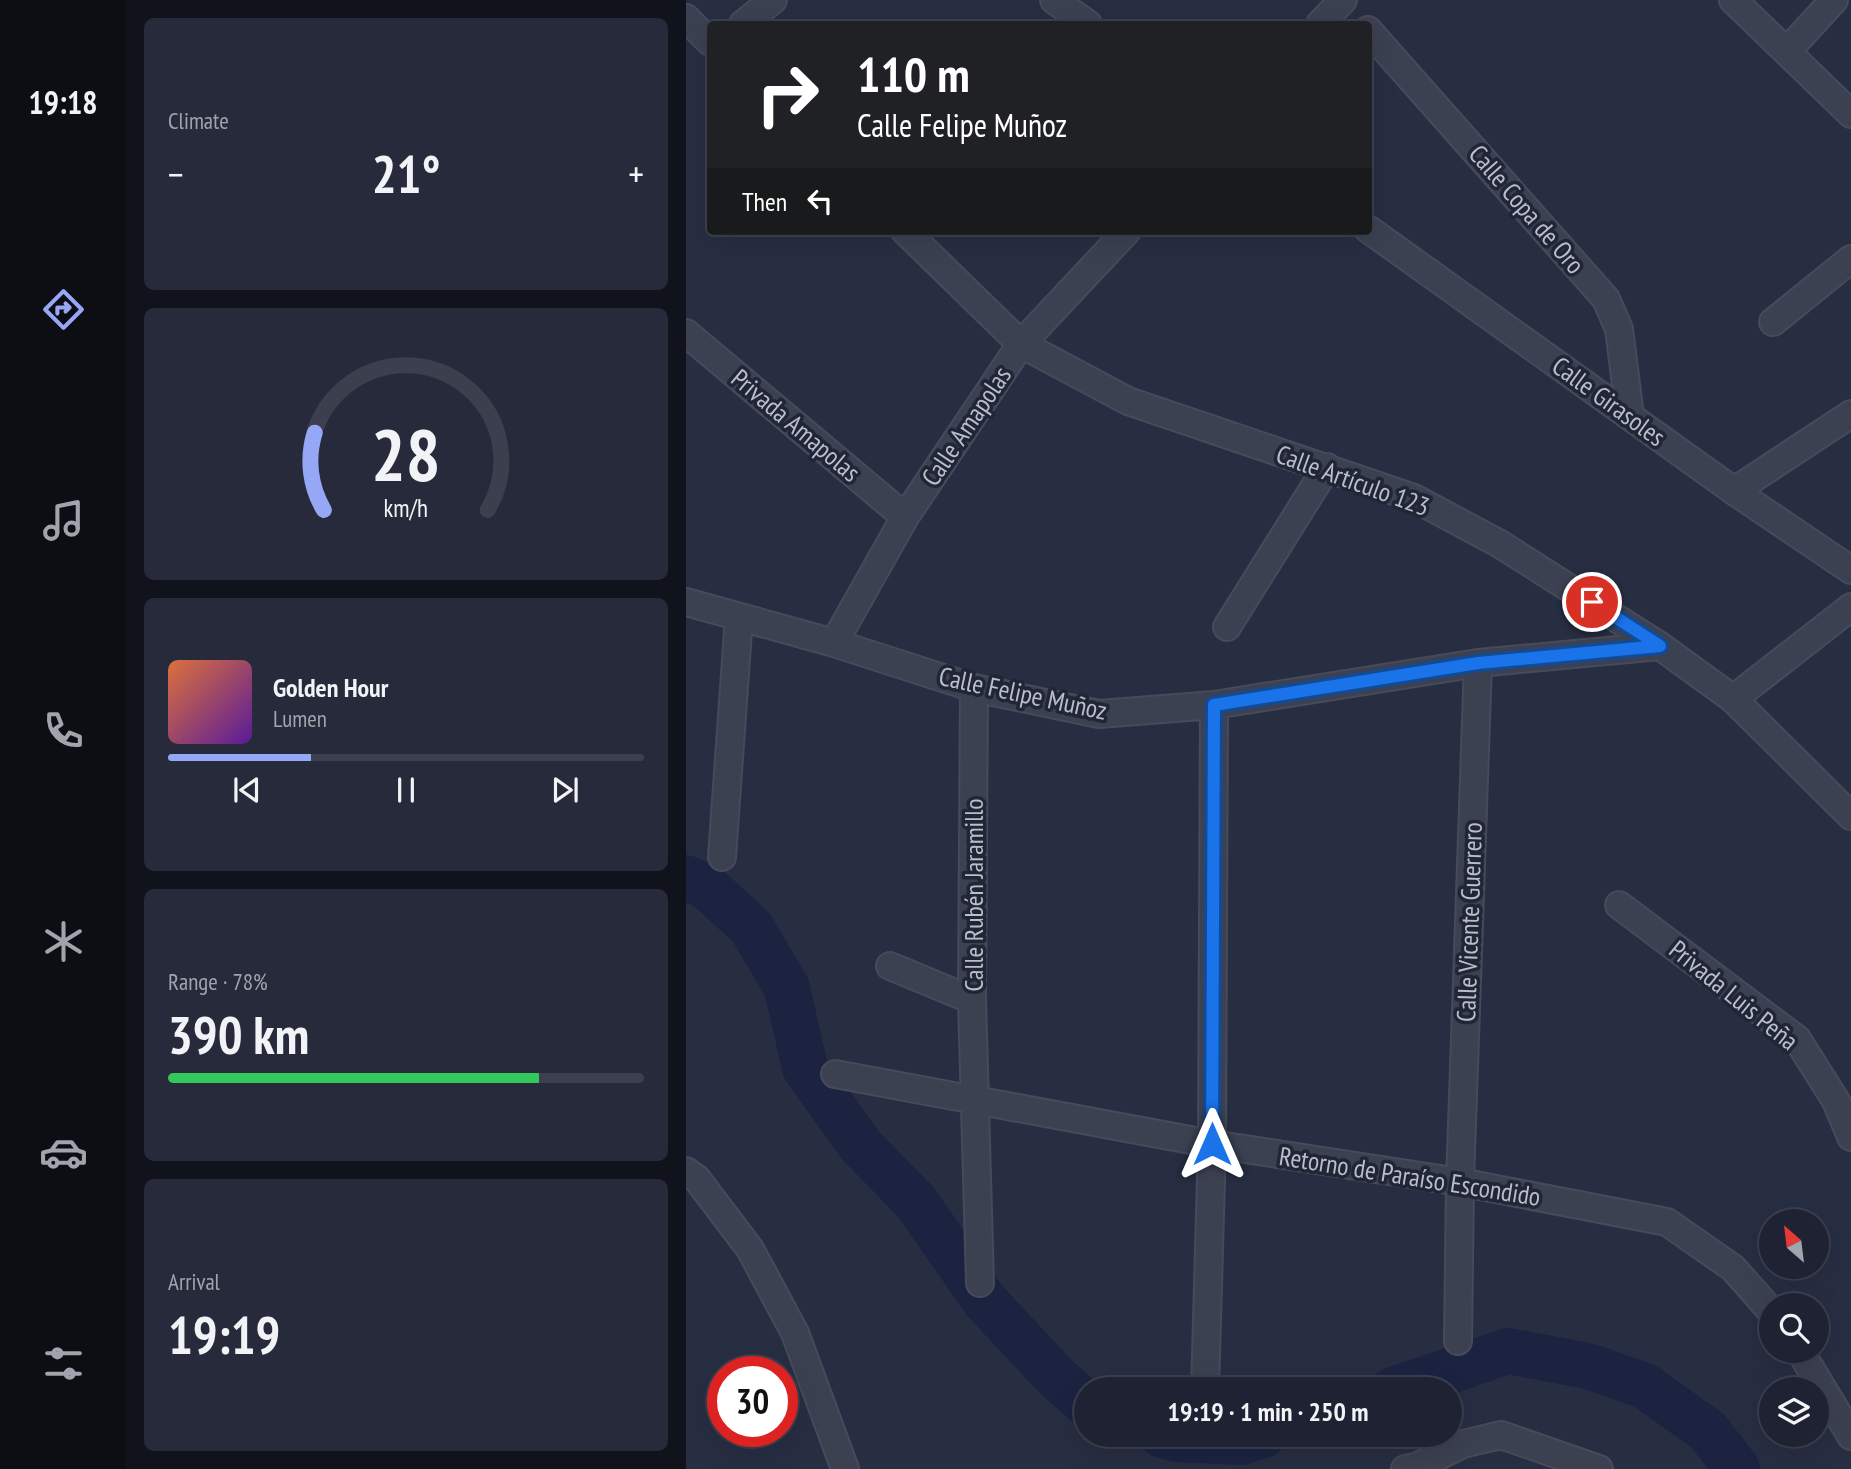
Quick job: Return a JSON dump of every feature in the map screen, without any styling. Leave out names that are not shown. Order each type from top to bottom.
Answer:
[{"type":"street","points":[[747,21],[773,0]]},
{"type":"street","points":[[1054,0],[1083,21]]},
{"type":"street","points":[[1323,21],[1343,0],[1361,21]]},
{"type":"street","points":[[1732,0],[1851,114]]},
{"type":"street","points":[[1787,51],[1833,0]]},
{"type":"street","points":[[686,18],[707,39]]},
{"type":"street","name":"Calle Copa de Oro","points":[[1372,35],[1606,299],[1619,329],[1630,415]]},
{"type":"street","name":"Calle Girasoles","points":[[1372,232],[1734,491],[1851,570]]},
{"type":"street","name":"Calle Artículo 123","points":[[909,235],[1021,344],[1128,401],[1327,467],[1426,504],[1500,544],[1660,646],[1733,699],[1851,816]]},
{"type":"street","name":"Calle Amapolas","points":[[834,643],[905,517],[1021,344],[1123,235]]},
{"type":"street","points":[[1773,322],[1851,259]]},
{"type":"street","name":"Privada Amapolas","points":[[686,333],[905,517]]},
{"type":"street","points":[[1734,491],[1851,414]]},
{"type":"street","points":[[1227,627],[1327,467]]},
{"type":"street","name":"Calle Felipe Muñoz","points":[[686,602],[834,643],[974,688],[1099,714],[1214,705],[1478,663],[1660,646]]},
{"type":"street","points":[[1733,699],[1851,607]]},
{"type":"street","points":[[722,857],[739,617]]},
{"type":"street","name":"Calle Vicente Guerrero","points":[[1458,1341],[1460,1182],[1478,663]]},
{"type":"street","name":"Calle Rubén Jaramillo","points":[[974,688],[972,1000],[980,1283]]},
{"type":"street","points":[[1205,1377],[1212,1144],[1214,705]]},
{"type":"street","name":"Privada Luis Peña","points":[[1619,905],[1797,1039],[1836,1101],[1851,1137]]},
{"type":"street","points":[[890,966],[972,1000]]},
{"type":"street","name":"Retorno de Paraíso Escondido","points":[[835,1074],[974,1102],[1212,1144],[1460,1182],[1667,1222],[1733,1268],[1759,1297]]},
{"type":"street","points":[[686,1171],[697,1179],[750,1249],[795,1333],[845,1469]]},
{"type":"street","points":[[1807,1363],[1851,1436]]},
{"type":"street","points":[[1405,1469],[1418,1466],[1463,1444],[1501,1435],[1599,1469]]},
{"type":"waterway","points":[[686,878],[706,886],[751,927],[787,988],[805,1068],[861,1146],[915,1201],[985,1301],[1074,1393]]},
{"type":"waterway","points":[[1431,1377],[1508,1351],[1588,1366],[1645,1386],[1708,1431],[1737,1469]]},
{"type":"route","points":[[1212,1144],[1214,705],[1478,663],[1660,646],[1592,602]]}]
